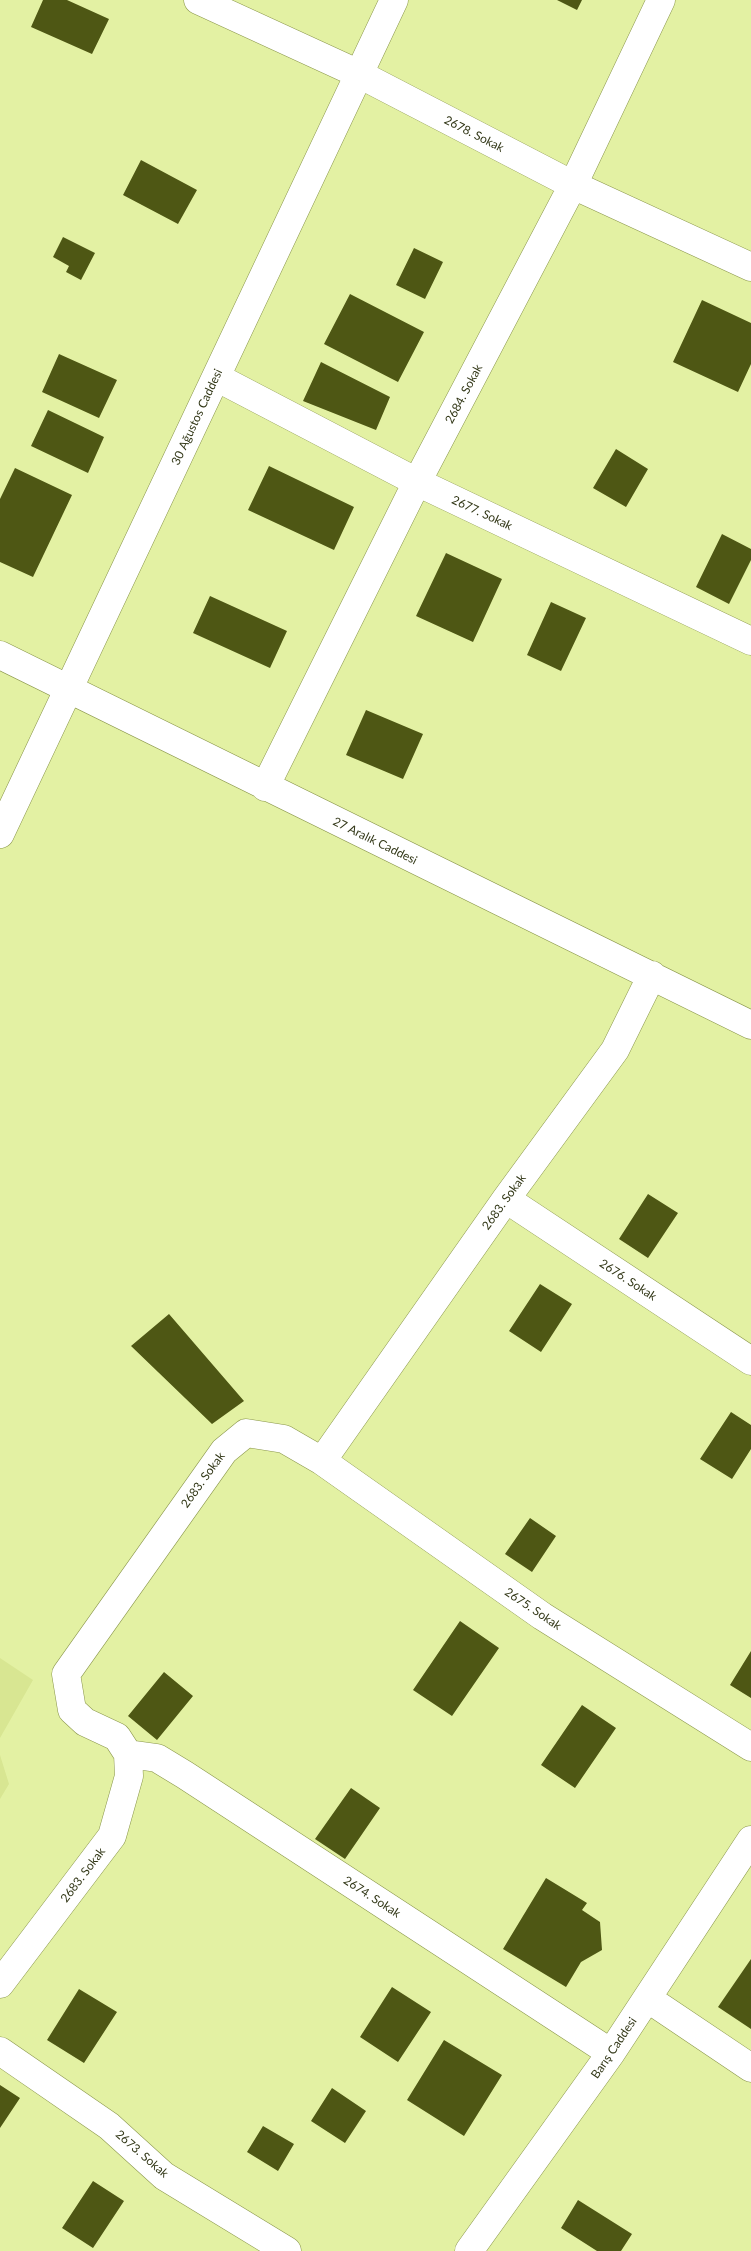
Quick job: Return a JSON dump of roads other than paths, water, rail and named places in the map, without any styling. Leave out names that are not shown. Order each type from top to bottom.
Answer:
[{"type":"street","name":"2678. Sokak","points":[[198,0],[359,74],[573,185],[751,267]]},
{"type":"street","name":"30 Ağustos Caddesi","points":[[0,834],[394,0]]},
{"type":"street","name":"2684. Sokak","points":[[264,787],[417,482],[573,185],[661,0]]},
{"type":"street","name":"2677. Sokak","points":[[216,377],[417,482],[751,641]]},
{"type":"street","name":"27 Aralık Caddesi","points":[[0,656],[751,1025]]},
{"type":"street","name":"2683. Sokak","points":[[0,1984],[112,1836],[129,1776],[128,1754],[117,1737],[86,1722],[72,1710],[66,1674],[224,1450],[246,1433],[284,1438],[322,1462],[506,1199],[615,1050],[652,975]]},
{"type":"street","name":"2676. Sokak","points":[[506,1199],[751,1360]]},
{"type":"street","name":"2675. Sokak","points":[[322,1462],[542,1616],[751,1746]]},
{"type":"street","name":"2674. Sokak","points":[[128,1754],[157,1758],[185,1775],[611,2053]]},
{"type":"street","name":"Barış Caddesi","points":[[469,2251],[611,2053],[751,1840]]},
{"type":"street","points":[[647,1998],[751,2068]]},
{"type":"street","name":"2673. Sokak","points":[[0,2051],[109,2126],[164,2176],[287,2251]]}]
